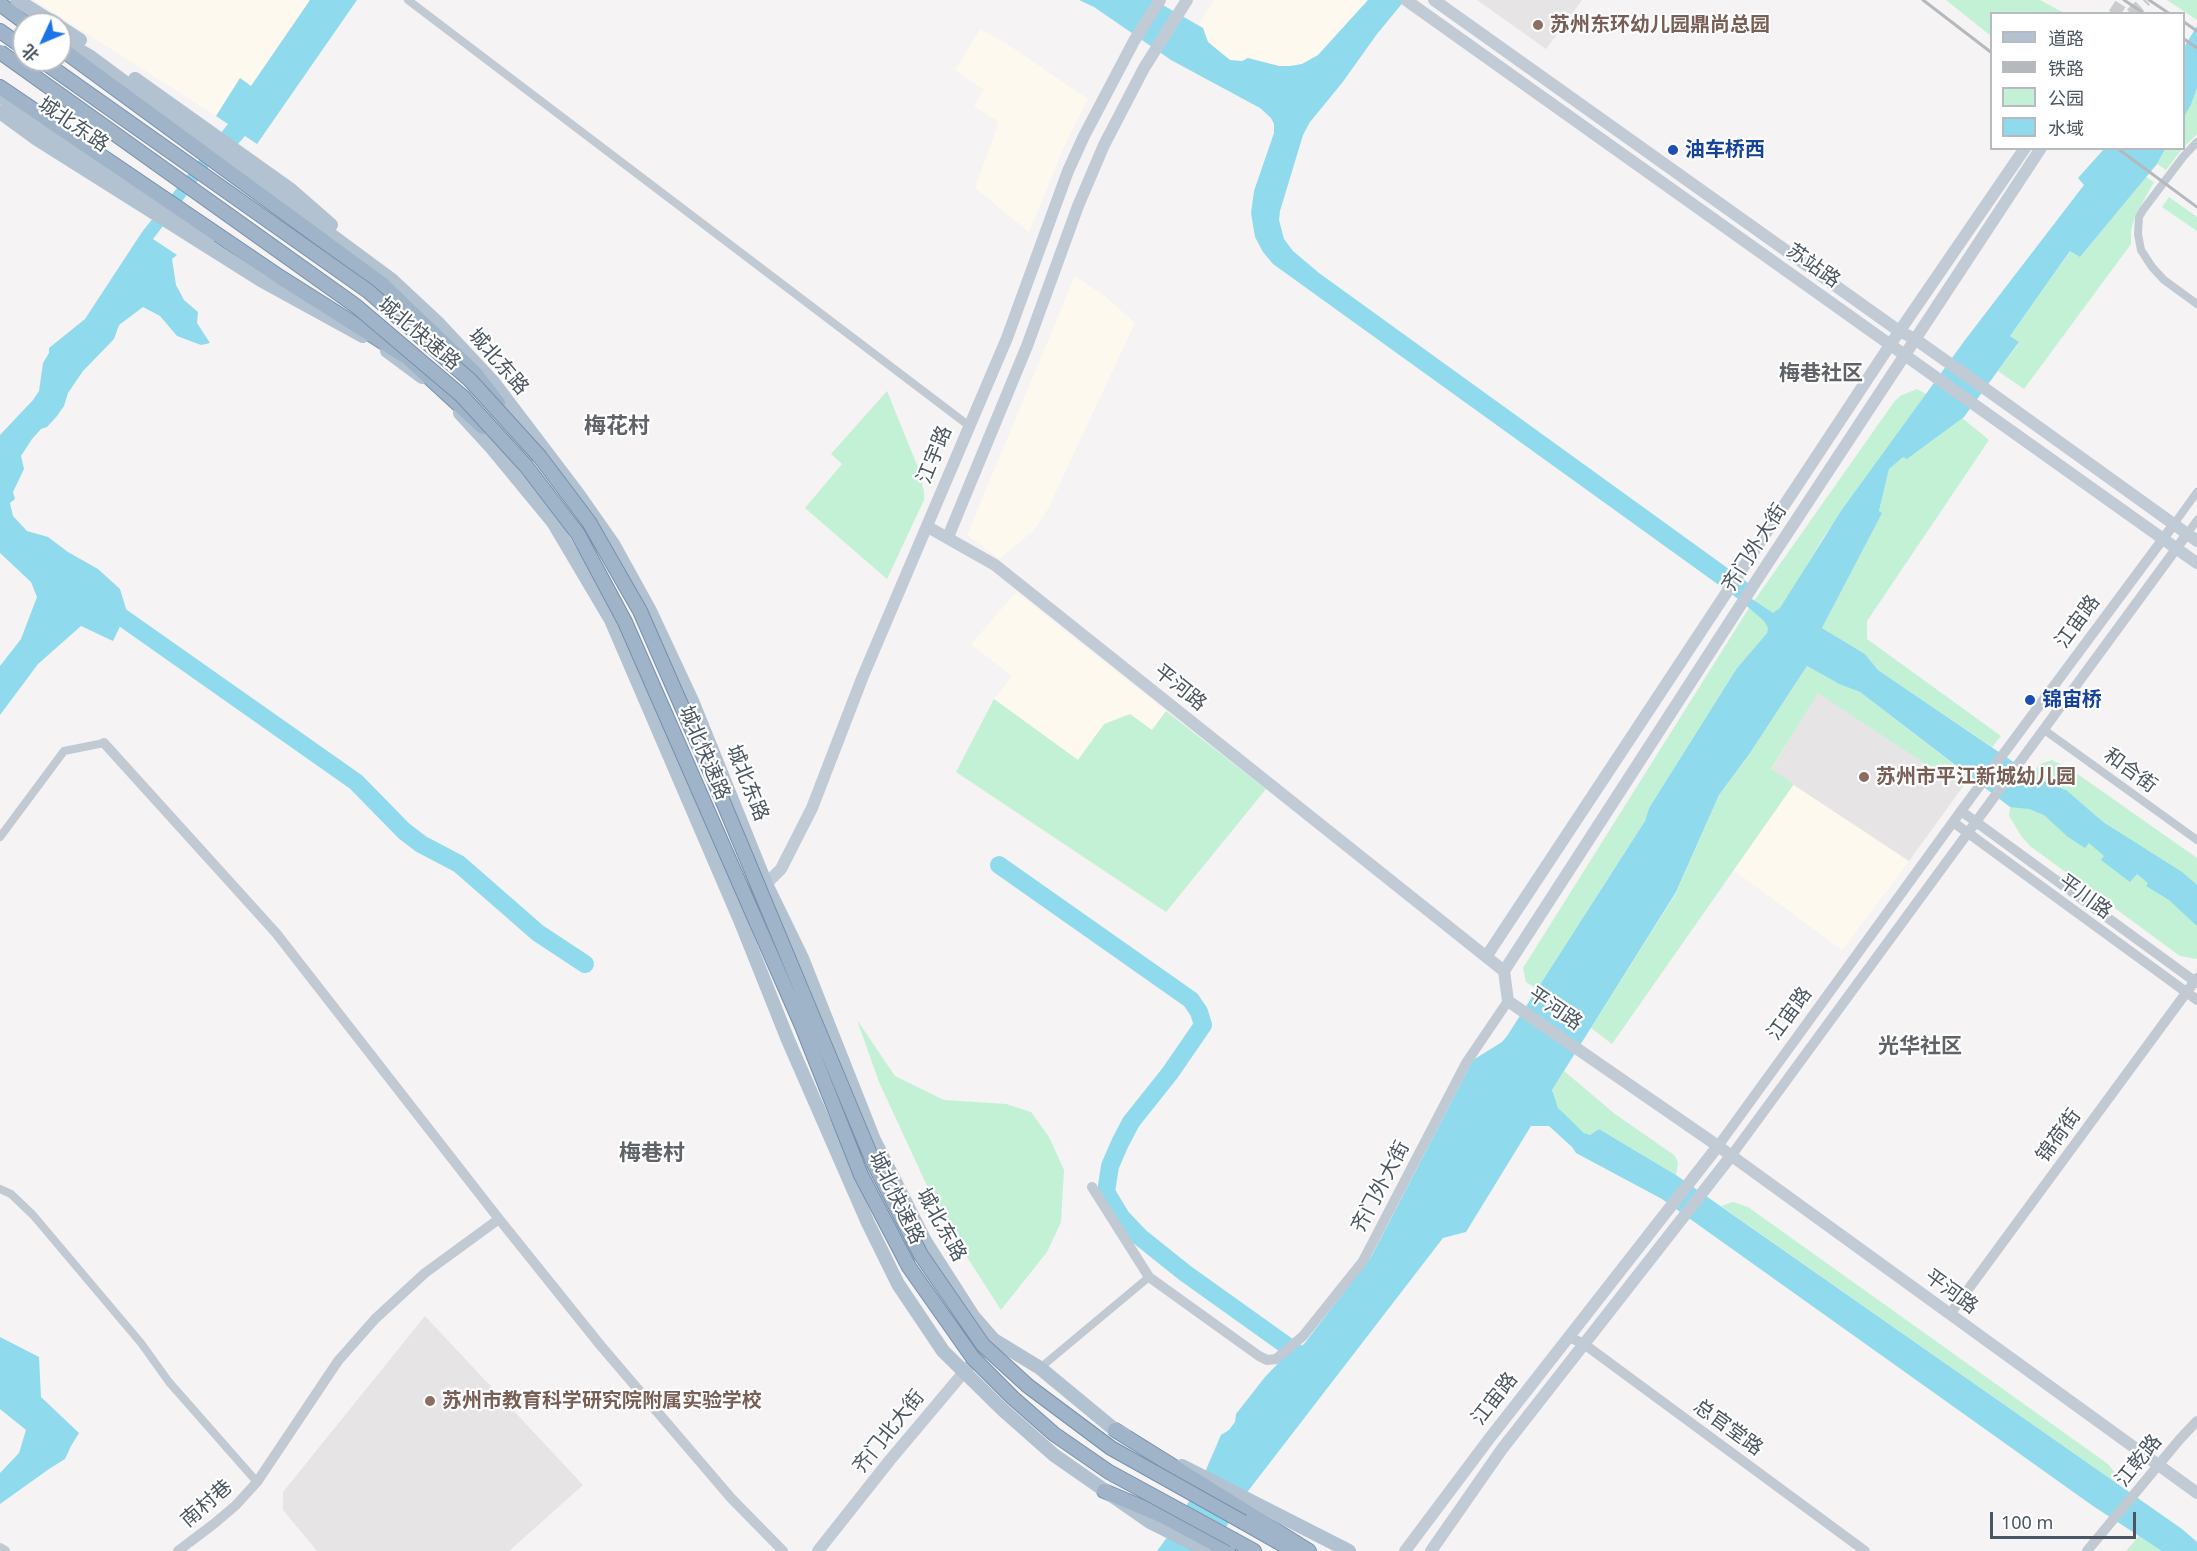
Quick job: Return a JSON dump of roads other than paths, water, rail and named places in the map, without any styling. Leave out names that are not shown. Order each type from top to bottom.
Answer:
[{"type":"highway","name":"城北快速路","points":[[0,52],[356,306],[462,396],[526,466],[578,534],[625,622],[802,1026],[861,1175],[909,1267],[973,1358],[1013,1398],[1054,1434],[1109,1472],[1231,1546],[1254,1551]]},
{"type":"highway","points":[[72,57],[382,284],[475,373],[540,457]]},
{"type":"highway","name":"城北快速路","points":[[58,72],[368,291],[470,380],[540,457],[589,522],[640,611],[714,780],[875,1166],[921,1255],[983,1345],[1028,1386],[1111,1448],[1294,1551]]},
{"type":"highway","points":[[0,87],[280,277],[408,358],[526,466]]},
{"type":"highway","points":[[1115,1430],[1309,1551]]},
{"type":"highway","points":[[1104,1491],[1231,1546]]},
{"type":"main road","points":[[17,0],[36,12]]},
{"type":"main road","name":"江宇路","points":[[740,920],[766,884],[781,869],[812,808],[863,676],[1007,338],[1068,171],[1134,41],[1160,0]]},
{"type":"main road","name":"苏站路","points":[[1406,0],[2197,563]]},
{"type":"main road","name":"苏站路","points":[[1434,0],[1899,332],[1938,354],[2192,537]]},
{"type":"main road","points":[[0,4],[14,12]]},
{"type":"main road","points":[[948,537],[1027,346],[1089,180],[1127,100],[1184,5]]},
{"type":"main road","points":[[72,35],[291,190],[393,281]]},
{"type":"main road","name":"城北东路","points":[[72,46],[89,56],[393,281],[437,322],[493,382],[578,494],[613,544],[650,611],[693,703],[766,884],[802,958],[874,1140],[925,1241],[973,1316],[994,1340],[1040,1368],[1115,1430],[1349,1551]]},
{"type":"main road","name":"城北东路","points":[[0,95],[39,128],[379,345],[437,389],[492,448],[553,522],[611,620],[740,920],[788,1040],[868,1223],[898,1284],[943,1350],[1003,1410],[1054,1455],[1150,1522],[1208,1551]]},
{"type":"main road","points":[[0,112],[37,140],[251,274],[379,345]]},
{"type":"main road","name":"齐门外大街","points":[[1486,957],[1890,345],[2024,150]]},
{"type":"main road","name":"齐门外大街","points":[[1504,971],[1762,572],[2040,150]]},
{"type":"main road","name":"平河路","points":[[927,526],[995,565],[1504,971],[1508,1001],[1718,1146],[2197,1492]]},
{"type":"main road","name":"江宙路","points":[[1405,1551],[1718,1146]]},
{"type":"main road","name":"江宙路","points":[[1431,1551],[1502,1449],[1731,1156]]},
{"type":"main road","name":"齐门北大街","points":[[818,1551],[964,1372],[994,1340]]},
{"type":"street","points":[[408,0],[968,425]]},
{"type":"street","points":[[2197,142],[2182,157],[2143,210],[2139,217],[2138,234],[2141,250],[2152,267],[2164,280],[2197,304]]},
{"type":"street","name":"江宙路","points":[[1718,1146],[1971,797],[2197,492]]},
{"type":"street","name":"江宙路","points":[[1731,1156],[2176,549],[2192,537],[2197,520]]},
{"type":"street","name":"和合街","points":[[2043,729],[2197,840]]},
{"type":"street","points":[[0,837],[64,752],[104,743],[276,933],[499,1219],[609,1355],[731,1498],[783,1551]]},
{"type":"street","name":"平川路","points":[[1961,811],[2196,981]]},
{"type":"street","name":"平川路","points":[[1953,822],[2197,1000]]},
{"type":"street","name":"锦荷街","points":[[1950,1314],[2196,981]]},
{"type":"street","name":"齐门外大街","points":[[1149,1277],[1259,1356],[1267,1360],[1276,1359],[1303,1336],[1363,1261],[1466,1063],[1508,1001]]},
{"type":"street","points":[[1040,1368],[1149,1277],[1092,1187]]},
{"type":"street","points":[[0,1189],[11,1194],[33,1215],[141,1342],[169,1382],[257,1482]]},
{"type":"street","name":"南村巷","points":[[178,1551],[236,1505],[257,1482],[338,1361],[375,1320],[425,1273],[499,1219]]},
{"type":"street","name":"总官堂路","points":[[1569,1337],[1584,1344],[1865,1551]]},
{"type":"street","name":"江乾路","points":[[2087,1551],[2197,1421]]},
{"type":"street","points":[[0,1548],[5,1551]]},
{"type":"water","points":[[310,0],[357,0],[257,144],[245,136],[224,160],[216,157],[153,239],[177,255],[172,259],[176,285],[184,300],[198,312],[197,323],[210,343],[201,345],[177,336],[160,316],[143,307],[119,325],[114,339],[83,371],[68,393],[64,406],[57,416],[32,439],[21,456],[24,469],[13,492],[15,499],[10,503],[13,516],[27,531],[48,537],[68,552],[98,569],[120,589],[127,612],[113,641],[81,626],[38,664],[0,715],[0,666],[21,639],[37,597],[31,582],[0,553],[0,435],[39,391],[43,363],[49,353],[49,348],[85,319],[142,232],[228,124],[216,116],[240,78],[251,86]]},
{"type":"water","points":[[1079,0],[1154,0],[1203,28],[1208,42],[1230,60],[1242,61],[1248,58],[1279,66],[1290,66],[1302,64],[1318,55],[1368,0],[1405,0],[1310,122],[1303,135],[1280,211],[1279,220],[1284,239],[1293,251],[1319,273],[1751,585],[1746,595],[1773,613],[1780,608],[1841,511],[1965,340],[2084,185],[2078,178],[2103,150],[2164,150],[2157,164],[2080,257],[2070,251],[2010,336],[2019,342],[1964,417],[1907,459],[1903,457],[1889,469],[1879,511],[1882,513],[1822,628],[1865,654],[1878,670],[2040,780],[2066,790],[2103,822],[2182,872],[2197,885],[2197,926],[2169,900],[2146,886],[2148,883],[2137,874],[2130,882],[2101,860],[2104,856],[2089,843],[2085,848],[2068,837],[2044,815],[2029,809],[2010,807],[1860,692],[1839,684],[1807,666],[1750,753],[1719,795],[1676,892],[1552,1090],[1558,1108],[1584,1133],[1590,1135],[1599,1129],[1676,1175],[2182,1529],[2197,1542],[2197,1551],[2162,1551],[2093,1506],[1662,1199],[1576,1153],[1549,1126],[1531,1126],[1466,1232],[1443,1238],[1245,1495],[1212,1551],[1157,1551],[1171,1532],[1202,1479],[1221,1435],[1235,1422],[1236,1414],[1265,1377],[1291,1350],[1304,1344],[1371,1257],[1473,1060],[1502,1042],[1507,1036],[1645,821],[1649,808],[1737,668],[1767,633],[1768,628],[1764,621],[1741,601],[1273,264],[1255,237],[1251,213],[1254,191],[1274,133],[1271,118],[1260,108],[1171,60],[1094,7]]},
{"type":"water","points":[[2197,26],[2197,88],[2185,115],[2185,45]]},
{"type":"water","points":[[0,1337],[39,1357],[41,1397],[79,1433],[65,1459],[0,1504],[0,1473],[19,1453],[26,1430],[0,1409]]},
{"type":"waterway","points":[[103,604],[356,782],[404,831],[421,844],[459,864],[538,933],[585,964]]},
{"type":"waterway","points":[[999,865],[1191,1000],[1199,1012],[1203,1025],[1170,1073],[1131,1122],[1120,1143],[1110,1166],[1106,1192],[1121,1217],[1140,1237],[1185,1273],[1304,1358]]},
{"type":"tunnel","points":[[2115,12],[2123,0]]},
{"type":"tunnel","points":[[2133,12],[2146,0]]},
{"type":"railway","points":[[1923,0],[1990,51]]},
{"type":"railway","points":[[2124,0],[2142,12]]},
{"type":"railway","points":[[2149,0],[2167,12]]},
{"type":"railway","points":[[2185,23],[2197,31]]},
{"type":"railway","points":[[2185,40],[2197,48]]},
{"type":"railway","points":[[2120,150],[2197,207]]},
{"type":"place","name":"苏州东环幼儿园鼎尚总园","points":[[1538,25]]},
{"type":"place","name":"油车桥西","points":[[1673,150]]},
{"type":"place","name":"锦宙桥","points":[[2030,700]]},
{"type":"place","name":"苏州市平江新城幼儿园","points":[[1864,777]]},
{"type":"place","name":"苏州市教育科学研究院附属实验学校","points":[[430,1401]]},
{"type":"district","name":"梅巷社区","points":[[1821,374]]},
{"type":"district","name":"梅花村","points":[[617,427]]},
{"type":"district","name":"光华社区","points":[[1920,1047]]},
{"type":"district","name":"梅巷村","points":[[652,1154]]}]
